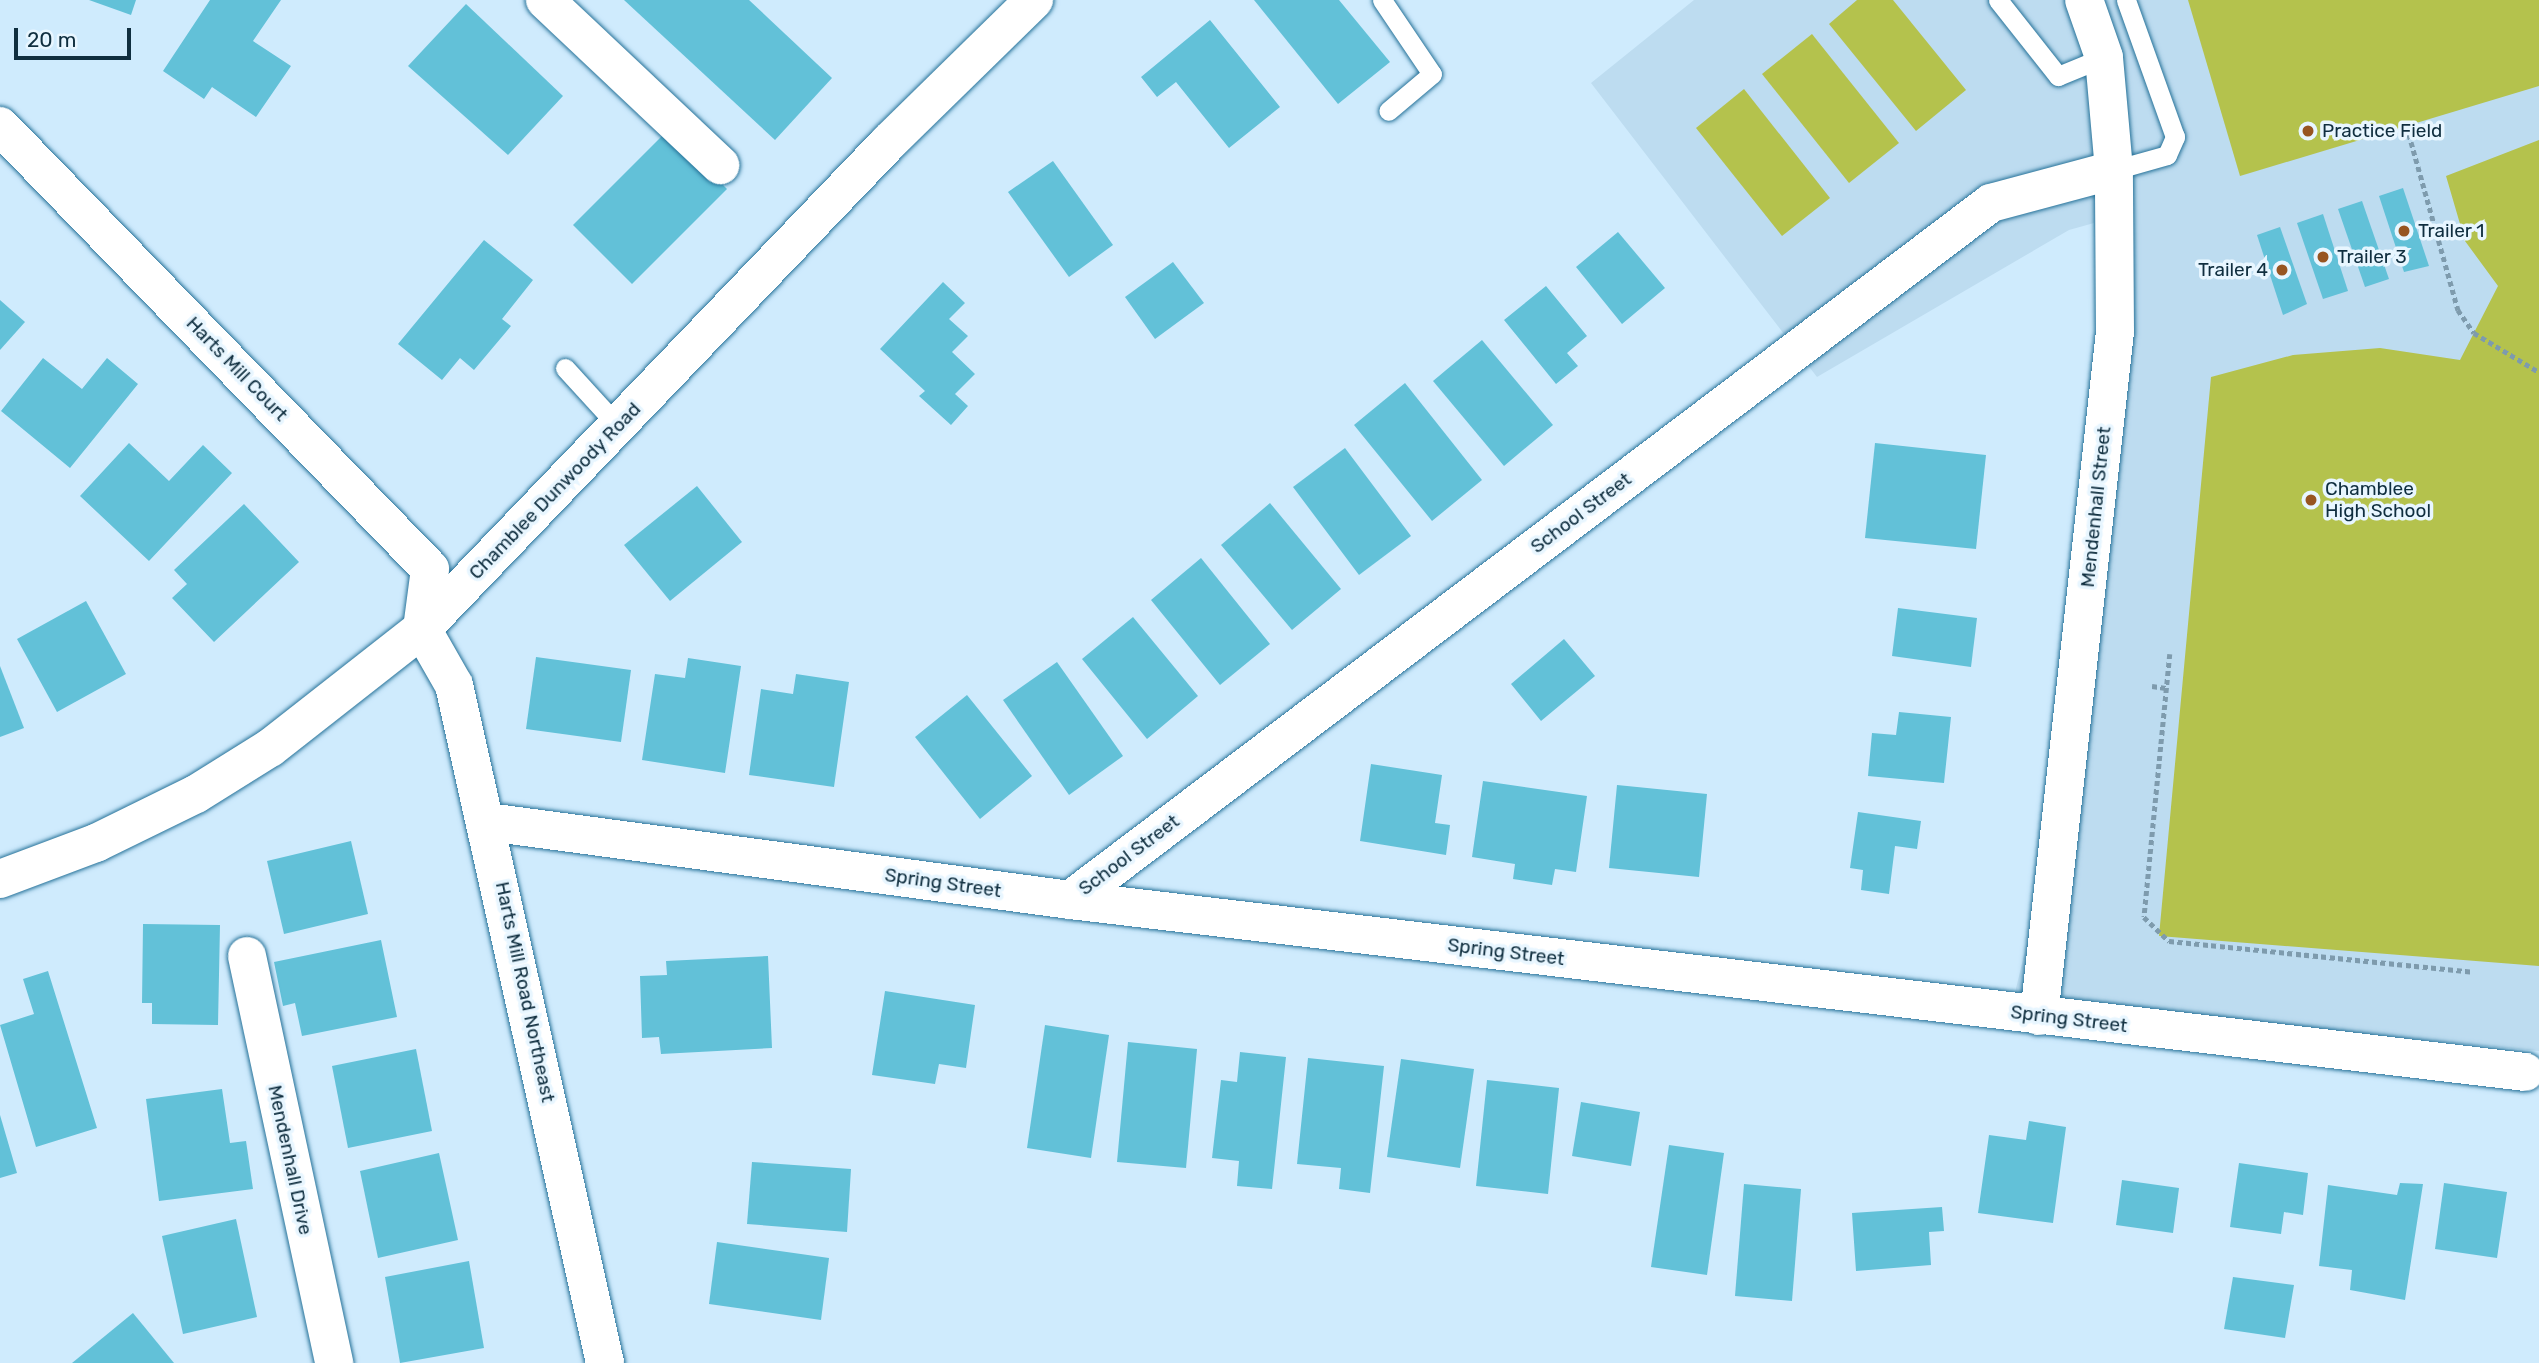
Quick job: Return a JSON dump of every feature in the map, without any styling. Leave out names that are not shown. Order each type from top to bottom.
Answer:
[{"type":"street","points":[[545,0],[720,165]]},
{"type":"street","name":"Chamblee Dunwoody Road","points":[[0,878],[96,843],[195,794],[270,748],[422,629],[889,142],[1034,0]]},
{"type":"street","name":"Mendenhall Street","points":[[2039,1016],[2116,332],[2114,170],[2104,57],[2084,0]]},
{"type":"street","name":"Harts Mill Court","points":[[0,126],[430,569],[422,629]]},
{"type":"street","name":"School Street","points":[[1070,900],[1992,202],[2114,170]]},
{"type":"street","name":"Harts Mill Road Northeast","points":[[422,629],[454,685],[488,822],[605,1363]]},
{"type":"street","name":"Spring Street","points":[[488,822],[1070,900],[2525,1072]]},
{"type":"street","name":"Mendenhall Drive","points":[[247,956],[334,1363]]},
{"type":"lane","points":[[1382,0],[1432,74],[1388,111]]},
{"type":"lane","points":[[1998,0],[2058,76],[2104,57]]},
{"type":"lane","points":[[2114,170],[2168,155],[2175,137],[2126,0]]},
{"type":"lane","points":[[565,368],[617,425]]},
{"type":"path","points":[[2409,134],[2458,310],[2474,332],[2539,372]]},
{"type":"path","points":[[2170,654],[2144,917],[2169,941],[2472,972]]},
{"type":"path","points":[[2152,686],[2166,688]]},
{"type":"shaded area","name":"Chamblee High School","points":[[1694,0],[2539,0],[2539,1051],[2013,1001],[2054,830],[2102,343],[2094,223],[2069,230],[1817,377],[1591,83]]},
{"type":"green space","points":[[1857,0],[1893,0],[1966,90],[1916,131],[1829,24]]},
{"type":"green space","name":"Practice Field","points":[[2188,0],[2539,0],[2539,86],[2240,176]]},
{"type":"green space","points":[[1812,34],[1899,143],[1849,183],[1762,74]]},
{"type":"green space","points":[[1744,89],[1830,198],[1782,236],[1696,128]]},
{"type":"green space","points":[[2539,140],[2539,966],[2159,936],[2211,377],[2293,355],[2380,348],[2460,360],[2498,286],[2465,241],[2446,176]]},
{"type":"building","points":[[89,0],[136,0],[131,15]]},
{"type":"building","points":[[210,0],[281,0],[253,41],[291,66],[256,117],[212,87],[204,99],[163,71]]},
{"type":"building","points":[[624,0],[749,0],[832,78],[775,140]]},
{"type":"building","points":[[1254,0],[1339,0],[1390,62],[1338,104]]},
{"type":"building","points":[[466,4],[563,96],[508,155],[408,66]]},
{"type":"building","points":[[1210,20],[1280,107],[1229,148],[1176,82],[1157,97],[1141,77]]},
{"type":"building","points":[[668,130],[727,189],[632,284],[573,225]]},
{"type":"building","points":[[1053,161],[1113,245],[1069,277],[1008,192]]},
{"type":"building","name":"Trailer 1","points":[[2403,188],[2429,266],[2404,272],[2379,196]]},
{"type":"building","points":[[2362,201],[2389,279],[2365,287],[2338,209]]},
{"type":"building","name":"Trailer 3","points":[[2323,214],[2348,291],[2323,299],[2297,223]]},
{"type":"building","name":"Trailer 4","points":[[2280,227],[2307,304],[2283,315],[2257,235]]},
{"type":"building","points":[[1618,232],[1665,288],[1622,324],[1576,267]]},
{"type":"building","points":[[484,240],[533,280],[502,319],[511,326],[474,370],[460,358],[442,380],[398,344]]},
{"type":"building","points":[[1173,262],[1204,303],[1155,339],[1125,297]]},
{"type":"building","points":[[943,282],[965,303],[949,319],[968,336],[952,352],[975,374],[955,394],[968,406],[951,425],[919,396],[925,391],[880,349]]},
{"type":"building","points":[[1546,286],[1587,336],[1567,353],[1578,366],[1556,384],[1504,320]]},
{"type":"building","points":[[0,300],[25,322],[0,350]]},
{"type":"building","points":[[1482,340],[1553,425],[1504,466],[1433,381]]},
{"type":"building","points":[[43,358],[82,389],[107,358],[138,384],[70,468],[1,411]]},
{"type":"building","points":[[1405,383],[1482,480],[1432,521],[1354,425]]},
{"type":"building","points":[[129,443],[169,481],[203,445],[232,473],[149,561],[80,496]]},
{"type":"building","points":[[1875,443],[1986,455],[1976,549],[1865,538]]},
{"type":"building","points":[[1345,448],[1411,536],[1359,575],[1293,487]]},
{"type":"building","points":[[697,486],[742,542],[670,601],[624,545]]},
{"type":"building","points":[[1270,503],[1341,589],[1292,630],[1221,545]]},
{"type":"building","points":[[244,504],[299,562],[214,642],[172,598],[187,584],[174,570]]},
{"type":"building","points":[[1201,558],[1270,644],[1220,685],[1151,600]]},
{"type":"building","points":[[86,601],[126,674],[57,712],[17,639]]},
{"type":"building","points":[[1898,608],[1977,618],[1971,667],[1892,656]]},
{"type":"building","points":[[1133,617],[1198,696],[1147,739],[1082,659]]},
{"type":"building","points":[[1564,639],[1595,676],[1541,721],[1511,684]]},
{"type":"building","points":[[536,657],[631,670],[621,742],[526,729]]},
{"type":"building","points":[[688,658],[741,666],[725,773],[642,760],[655,674],[685,678]]},
{"type":"building","points":[[1057,662],[1123,756],[1069,795],[1003,700]]},
{"type":"building","points":[[0,666],[24,728],[0,737]]},
{"type":"building","points":[[796,674],[849,682],[834,787],[749,775],[761,689],[793,694]]},
{"type":"building","points":[[967,695],[1032,776],[980,819],[915,737]]},
{"type":"building","points":[[1899,712],[1951,717],[1944,783],[1868,776],[1872,733],[1896,735]]},
{"type":"building","points":[[1371,764],[1442,775],[1435,823],[1450,825],[1446,855],[1360,841]]},
{"type":"building","points":[[1483,781],[1587,796],[1576,872],[1555,869],[1552,885],[1513,879],[1515,864],[1472,857]]},
{"type":"building","points":[[1617,785],[1707,794],[1699,877],[1609,868]]},
{"type":"building","points":[[1858,812],[1921,821],[1917,849],[1895,846],[1889,894],[1861,890],[1863,870],[1850,868]]},
{"type":"building","points":[[351,841],[368,914],[284,934],[267,861]]},
{"type":"building","points":[[143,924],[220,925],[218,1025],[152,1024],[152,1003],[142,1003]]},
{"type":"building","points":[[381,940],[397,1017],[302,1036],[295,1003],[283,1006],[274,962]]},
{"type":"building","points":[[768,956],[772,1048],[661,1054],[659,1037],[642,1038],[640,976],[667,975],[666,961]]},
{"type":"building","points":[[48,971],[97,1128],[36,1147],[0,1025],[34,1014],[23,979]]},
{"type":"building","points":[[885,991],[975,1005],[966,1068],[939,1064],[935,1084],[872,1075]]},
{"type":"building","points":[[1045,1025],[1109,1035],[1091,1158],[1027,1148]]},
{"type":"building","points":[[1128,1042],[1197,1049],[1186,1168],[1117,1162]]},
{"type":"building","points":[[416,1049],[432,1131],[348,1148],[332,1066]]},
{"type":"building","points":[[1240,1052],[1286,1057],[1272,1189],[1237,1186],[1239,1161],[1212,1158],[1221,1080],[1237,1082]]},
{"type":"building","points":[[1308,1058],[1384,1066],[1370,1193],[1339,1189],[1341,1168],[1297,1164]]},
{"type":"building","points":[[1401,1059],[1474,1069],[1460,1168],[1387,1157]]},
{"type":"building","points":[[1487,1080],[1559,1088],[1548,1194],[1476,1186]]},
{"type":"building","points":[[222,1089],[230,1143],[246,1141],[253,1189],[159,1201],[146,1099]]},
{"type":"building","points":[[1581,1102],[1640,1112],[1631,1166],[1572,1156]]},
{"type":"building","points":[[0,1115],[17,1173],[0,1178]]},
{"type":"building","points":[[2029,1121],[2066,1127],[2053,1223],[1978,1213],[1989,1135],[2026,1140]]},
{"type":"building","points":[[1669,1145],[1724,1153],[1707,1275],[1651,1267]]},
{"type":"building","points":[[439,1153],[458,1240],[378,1258],[360,1171]]},
{"type":"building","points":[[752,1162],[851,1169],[847,1232],[747,1224]]},
{"type":"building","points":[[2239,1163],[2308,1173],[2303,1215],[2284,1212],[2281,1234],[2230,1227]]},
{"type":"building","points":[[2122,1180],[2179,1188],[2173,1233],[2116,1225]]},
{"type":"building","points":[[2400,1183],[2423,1184],[2405,1300],[2350,1290],[2352,1270],[2319,1266],[2328,1185],[2397,1195]]},
{"type":"building","points":[[2444,1183],[2507,1192],[2497,1258],[2435,1249]]},
{"type":"building","points":[[1744,1184],[1801,1189],[1792,1301],[1735,1296]]},
{"type":"building","points":[[1942,1207],[1944,1231],[1929,1232],[1931,1265],[1856,1271],[1852,1213]]},
{"type":"building","points":[[236,1219],[257,1317],[183,1334],[162,1236]]},
{"type":"building","points":[[717,1242],[829,1258],[821,1320],[709,1304]]},
{"type":"building","points":[[469,1261],[484,1348],[400,1363],[385,1277]]},
{"type":"building","points":[[2233,1277],[2294,1285],[2285,1338],[2224,1329]]},
{"type":"building","points":[[133,1313],[174,1363],[72,1363]]},
{"type":"place","name":"Practice Field","points":[[2308,131]]},
{"type":"place","name":"Trailer 1","points":[[2404,231]]},
{"type":"place","name":"Trailer 3","points":[[2323,257]]},
{"type":"place","name":"Trailer 4","points":[[2282,270]]},
{"type":"place","name":"Chamblee High School","points":[[2311,500]]}]
